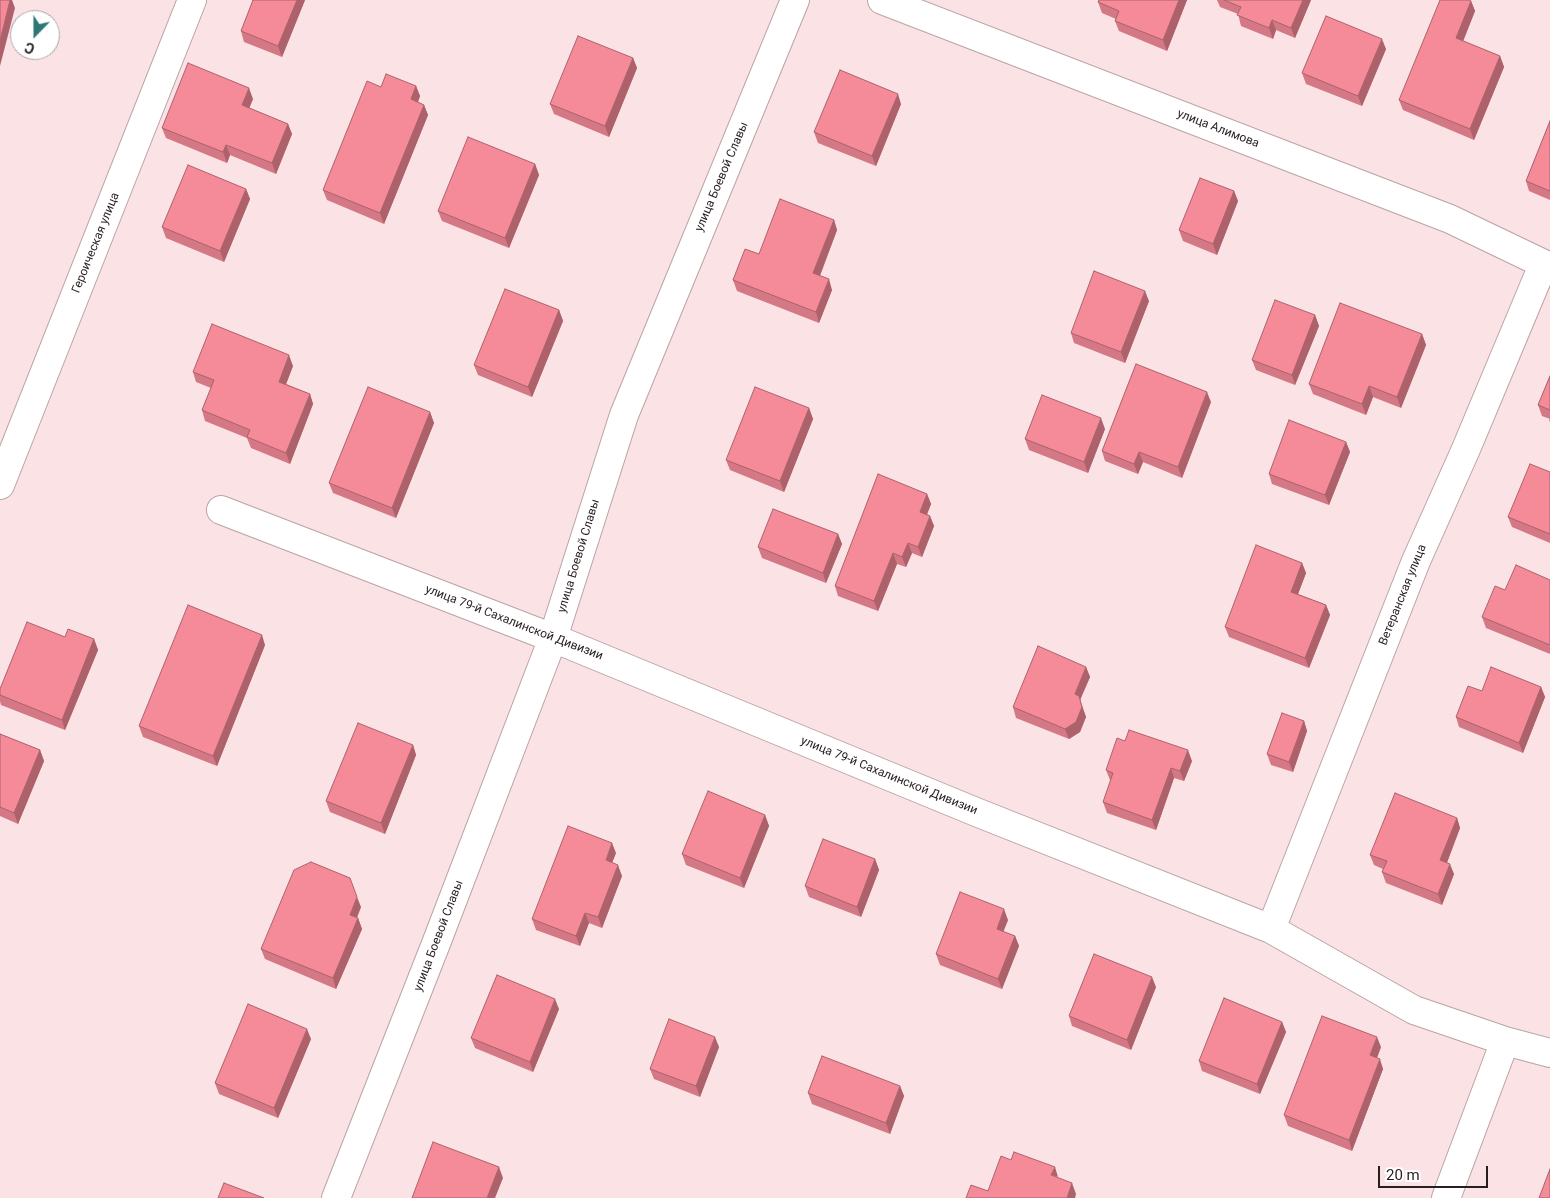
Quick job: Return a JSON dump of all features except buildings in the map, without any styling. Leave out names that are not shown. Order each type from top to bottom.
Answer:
[{"type":"street","name":"Героическая улица","points":[[0,485],[192,0]]},
{"type":"street","name":"улица Боевой Славы","points":[[336,1198],[437,942],[553,638],[624,415],[796,0]]},
{"type":"street","name":"улица Алимова","points":[[882,0],[1450,219],[1547,266]]},
{"type":"street","name":"Ветеранская улица","points":[[1271,929],[1416,560],[1547,266]]},
{"type":"street","name":"улица 79-й Сахалинской Дивизии","points":[[221,510],[553,638],[976,812],[1271,929],[1414,1010],[1506,1041],[1550,1053]]},
{"type":"street","points":[[1446,1198],[1506,1041]]}]
